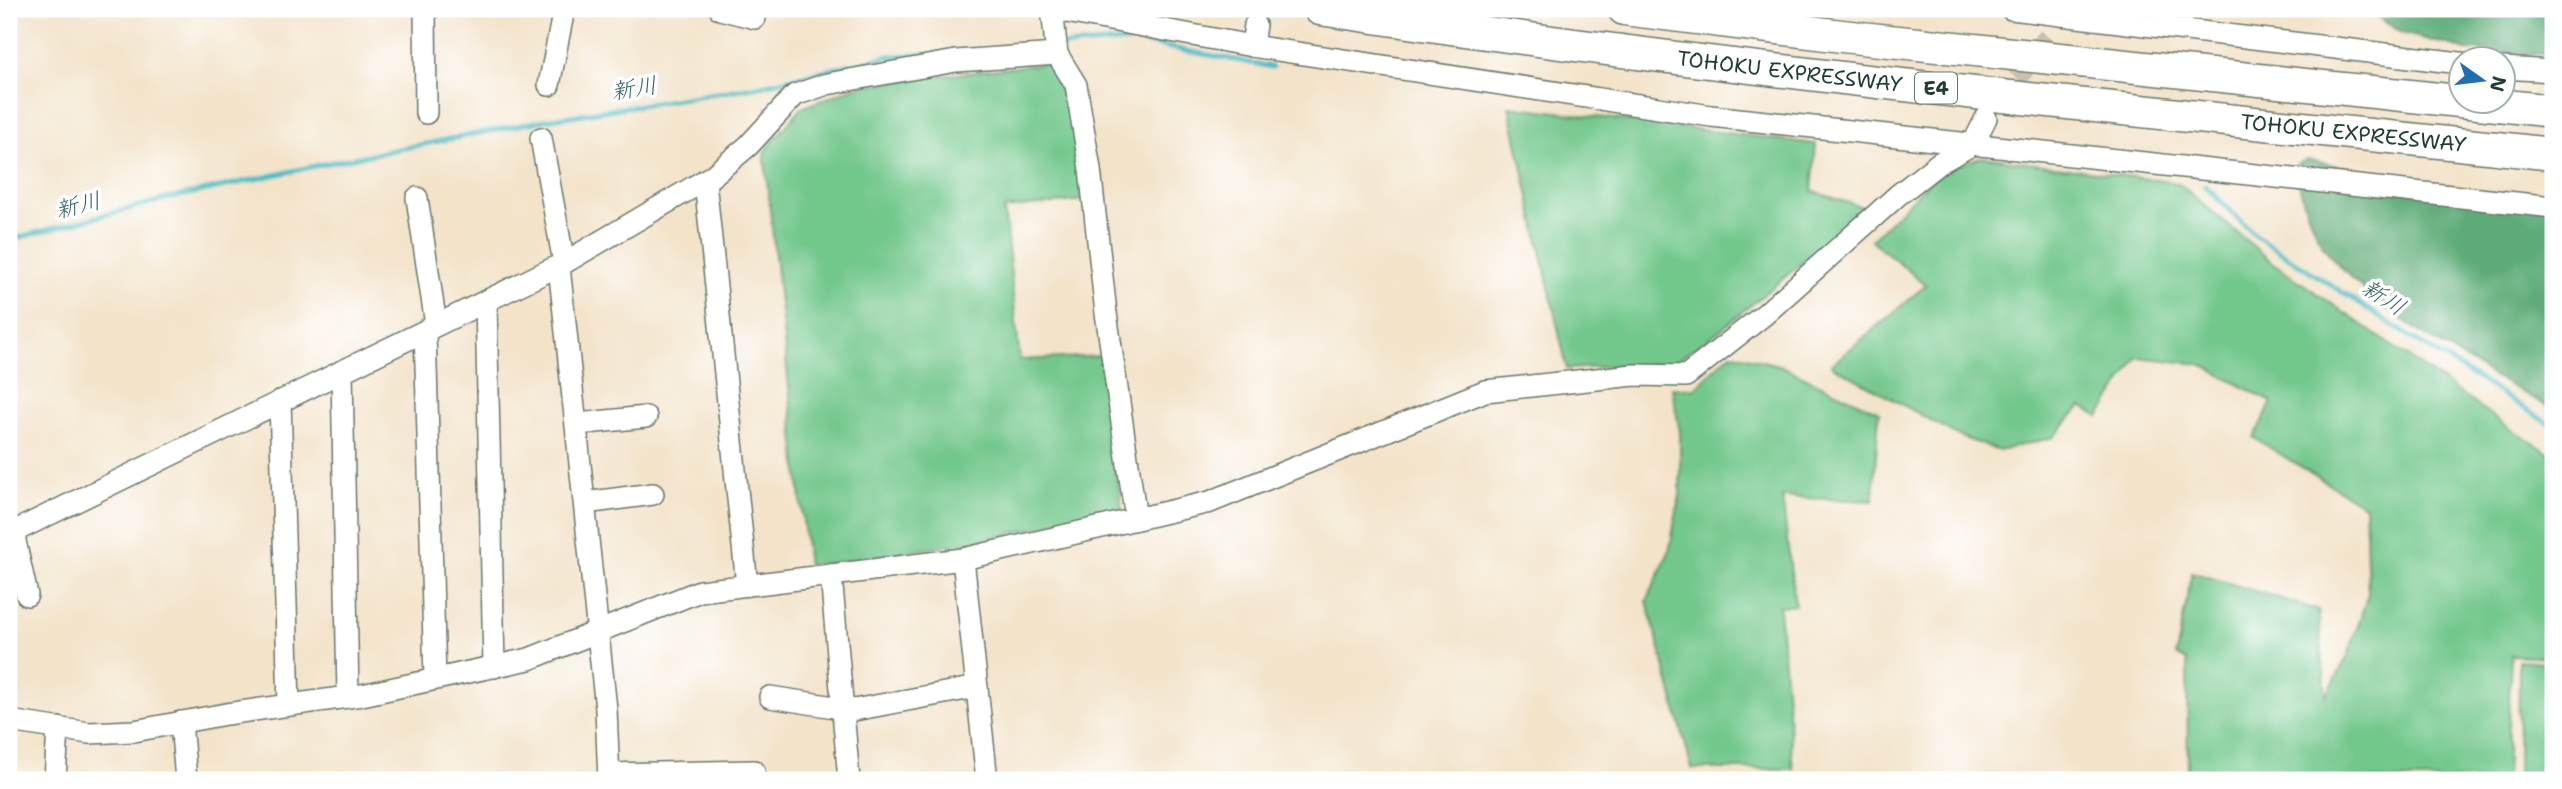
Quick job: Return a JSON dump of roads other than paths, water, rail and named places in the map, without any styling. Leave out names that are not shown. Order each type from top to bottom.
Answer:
[{"type":"highway","name":"TOHOKU EXPRESSWAY","points":[[1320,9],[1820,75],[2553,154]]},
{"type":"highway","name":"TOHOKU EXPRESSWAY","points":[[1624,9],[1870,39],[2553,111]]},
{"type":"street","points":[[425,9],[426,113]]},
{"type":"street","points":[[549,85],[564,9]]},
{"type":"street","points":[[720,9],[755,18]]},
{"type":"street","points":[[1136,519],[1106,313],[1090,169],[1076,85],[1057,54],[1051,9],[1252,46],[1711,116],[2553,207]]},
{"type":"street","points":[[2011,9],[2058,18],[2147,16],[2446,60]]},
{"type":"street","points":[[1252,46],[1255,25]]},
{"type":"street","points":[[27,595],[11,533],[562,265],[705,181],[748,146],[795,95],[827,84],[956,61],[1057,54]]},
{"type":"street","points":[[2516,69],[2553,71]]},
{"type":"street","points":[[9,721],[89,733],[134,731],[348,697],[494,667],[530,659],[700,591],[963,559],[1210,502],[1485,391],[1634,375],[1686,376],[1765,314],[1898,195],[1938,163],[1973,144],[1986,118]]},
{"type":"street","points":[[541,138],[562,265],[606,709],[609,777],[754,771]]},
{"type":"street","points":[[705,181],[747,585]]},
{"type":"street","points":[[418,198],[430,328],[435,679]]},
{"type":"street","points":[[486,301],[494,667]]},
{"type":"street","points":[[342,371],[348,697]]},
{"type":"street","points":[[280,401],[289,705]]},
{"type":"street","points":[[577,424],[646,417]]},
{"type":"street","points":[[586,503],[653,494]]},
{"type":"street","points":[[963,559],[987,780]]},
{"type":"street","points":[[831,575],[849,780]]},
{"type":"street","points":[[770,697],[854,710],[977,687]]},
{"type":"street","points":[[181,722],[186,780]]},
{"type":"street","points":[[55,780],[58,728]]},
{"type":"waterway","name":"新川","points":[[1061,46],[1135,41],[1272,67]]},
{"type":"waterway","name":"新川","points":[[9,240],[166,199],[333,162],[546,120],[754,87],[889,56],[946,53]]},
{"type":"waterway","name":"新川","points":[[2205,186],[2256,236],[2553,426]]},
{"type":"tunnel","points":[[1255,25],[1257,9]]},
{"type":"tunnel","points":[[1998,103],[2053,31]]}]
